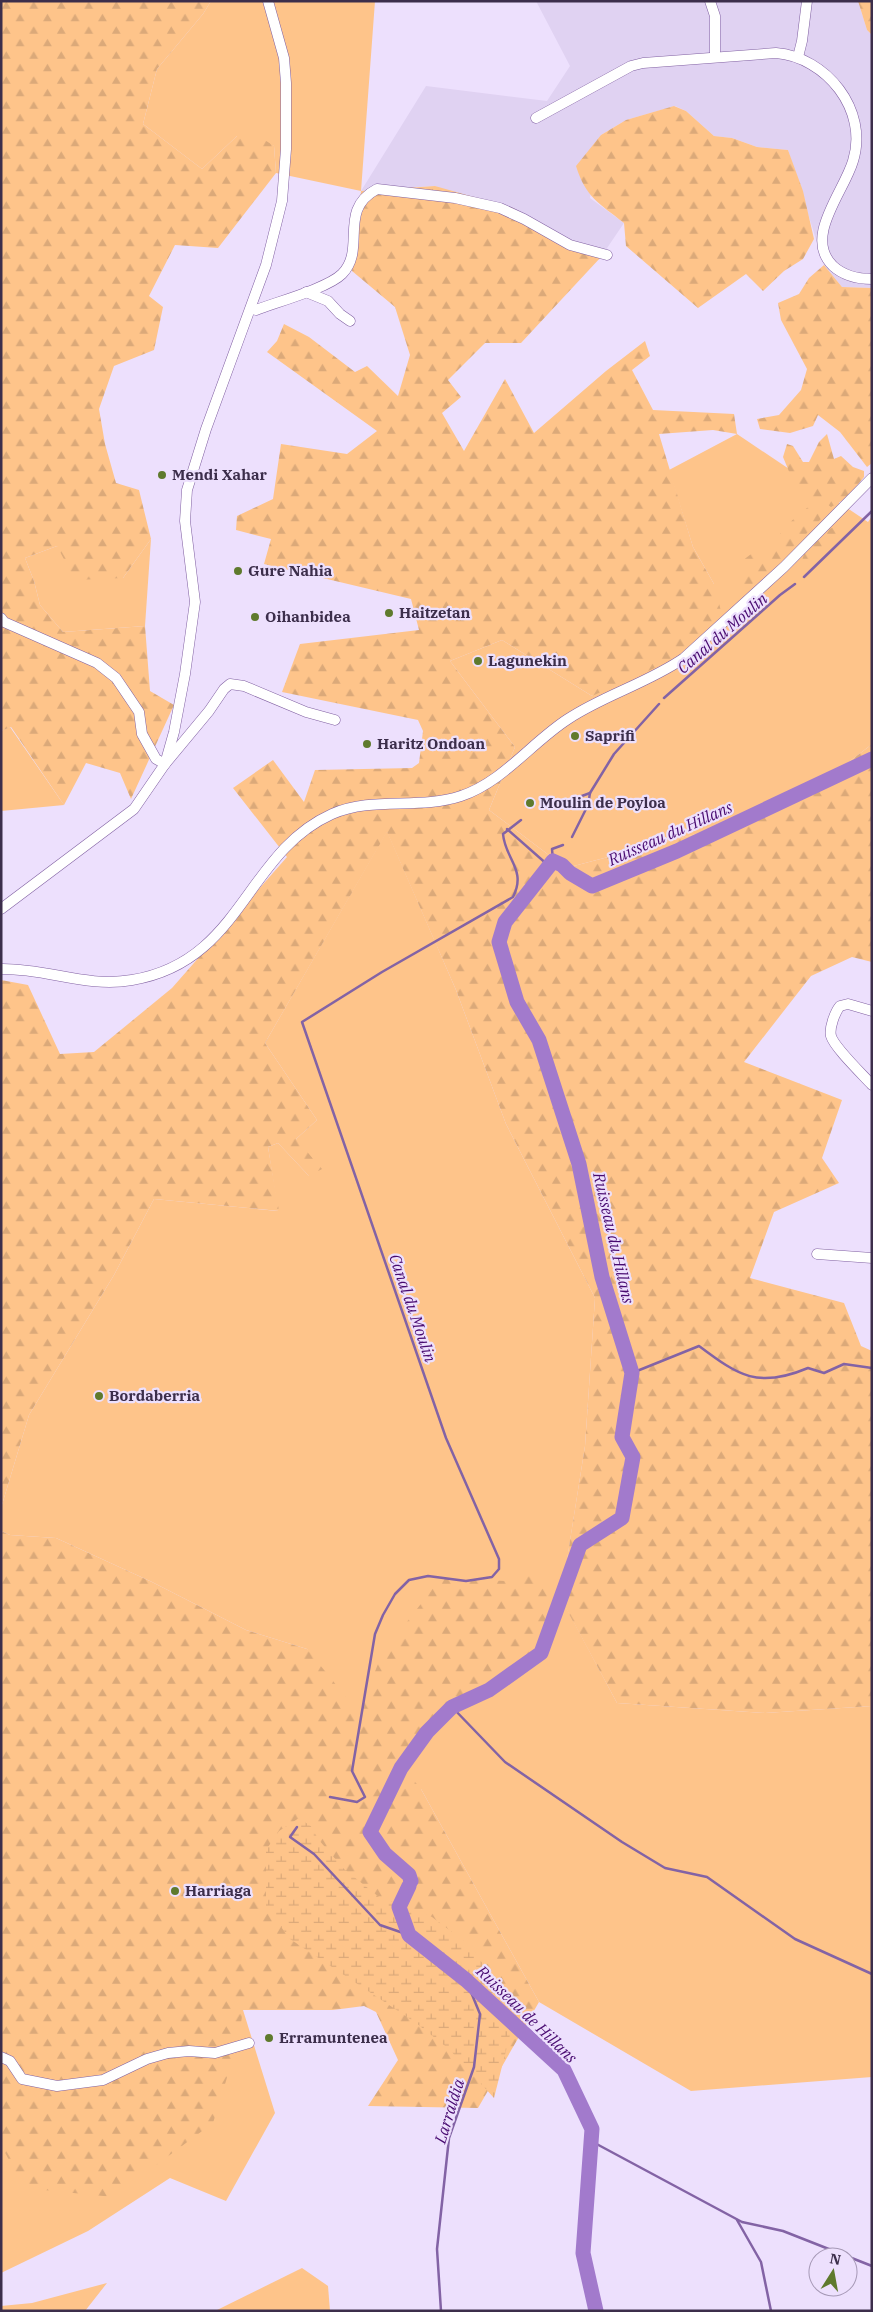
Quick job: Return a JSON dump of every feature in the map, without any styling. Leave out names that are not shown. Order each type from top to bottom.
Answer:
[{"type":"street","points":[[165,764],[174,732],[183,684],[195,602],[185,521],[188,490],[206,429],[251,308],[276,229],[285,182],[286,83],[284,58],[268,1]]},
{"type":"street","points":[[710,1],[715,16],[715,57]]},
{"type":"street","points":[[798,57],[807,1]]},
{"type":"street","points":[[536,118],[631,66],[658,60],[776,53],[798,57],[820,68],[835,82],[846,100],[855,131],[854,161],[822,232],[824,250],[829,261],[837,269],[859,278],[872,279]]},
{"type":"street","points":[[251,308],[256,310],[306,292],[337,278],[344,272],[350,260],[356,209],[363,199],[377,189],[455,198],[500,208],[524,219],[570,246],[607,255]]},
{"type":"street","points":[[306,292],[328,301],[340,314],[350,321]]},
{"type":"street","points":[[1,969],[25,969],[103,983],[134,980],[164,971],[183,962],[211,942],[234,916],[282,850],[301,832],[314,824],[333,813],[366,805],[427,804],[464,795],[505,770],[550,731],[570,717],[668,669],[684,658],[784,566],[872,478]]},
{"type":"street","points":[[1,618],[13,626],[98,663],[116,678],[139,712],[142,734],[156,759],[165,764]]},
{"type":"street","points":[[1,909],[134,809],[165,764],[209,711],[224,689],[230,684],[244,686],[306,712],[335,720]]},
{"type":"street","points":[[872,1011],[848,1004],[840,1006],[836,1010],[830,1031],[834,1041],[872,1085]]},
{"type":"street","points":[[817,1254],[872,1258]]},
{"type":"street","points":[[1,2057],[10,2061],[22,2079],[57,2086],[103,2080],[147,2059],[168,2053],[189,2051],[215,2053],[249,2043]]},
{"type":"shaded area","points":[[536,1],[858,1],[867,30],[872,35],[872,288],[842,287],[824,265],[788,150],[757,147],[732,138],[714,136],[686,111],[675,106],[626,120],[601,135],[590,198],[624,223],[601,257],[435,186],[361,191],[426,86],[547,101],[570,66]]},
{"type":"green space","points":[[1,1],[211,1],[203,14],[157,69],[143,124],[202,169],[237,136],[257,135],[274,146],[276,173],[218,248],[175,245],[149,296],[163,307],[154,350],[114,366],[99,409],[105,444],[116,483],[139,490],[151,539],[123,578],[75,580],[57,546],[25,558],[34,581],[40,605],[63,632],[145,626],[150,691],[174,705],[131,799],[120,773],[86,763],[64,805],[11,727],[1,731]]},
{"type":"green space","points":[[211,1],[375,1],[361,191],[276,173],[274,146],[237,136],[202,169],[143,124],[157,69],[203,14]]},
{"type":"green space","points":[[858,1],[872,1],[872,35],[867,30]]},
{"type":"green space","points":[[674,106],[686,111],[714,136],[732,138],[757,147],[788,150],[803,191],[814,239],[803,259],[784,271],[763,291],[746,274],[698,308],[626,246],[624,223],[600,205],[584,186],[576,166],[601,135],[626,120]]},
{"type":"green space","points":[[435,186],[513,208],[601,257],[521,343],[485,343],[448,380],[461,397],[442,413],[464,451],[505,379],[534,433],[606,371],[645,341],[650,356],[632,370],[653,410],[734,414],[737,434],[713,430],[659,434],[693,547],[714,584],[722,615],[677,658],[592,696],[502,640],[450,661],[515,747],[489,810],[566,868],[742,822],[817,786],[871,745],[872,962],[852,957],[811,976],[744,1062],[842,1100],[822,1158],[839,1183],[774,1212],[750,1278],[844,1303],[861,1346],[872,1351],[872,1706],[765,1713],[617,1703],[561,1599],[541,1653],[489,1690],[452,1707],[427,1732],[406,1771],[421,1789],[539,2002],[478,2108],[368,2106],[398,2060],[376,2012],[364,2006],[333,2010],[243,2010],[238,2042],[213,2123],[113,2197],[24,2188],[1,2145],[1,1531],[10,1535],[56,1538],[152,1582],[246,1630],[307,1649],[359,1713],[356,1746],[364,1699],[382,1654],[441,1578],[505,1581],[531,1572],[561,1597],[585,1446],[595,1298],[506,1124],[456,990],[387,832],[265,1043],[317,1120],[296,1139],[322,1169],[309,1176],[278,1143],[268,1147],[279,1211],[154,1199],[114,1275],[29,1415],[1,1508],[1,980],[28,985],[60,1054],[94,1052],[172,988],[287,857],[233,788],[273,760],[304,802],[315,770],[412,768],[419,763],[423,731],[418,720],[282,692],[300,644],[419,630],[411,599],[264,564],[271,539],[236,530],[237,516],[273,499],[281,444],[347,454],[377,431],[267,352],[277,341],[284,324],[309,337],[355,372],[367,366],[398,396],[410,355],[395,307],[352,271],[361,191]]},
{"type":"green space","points":[[824,265],[842,287],[872,288],[872,463],[867,467],[840,432],[818,415],[813,426],[790,433],[760,429],[757,419],[779,415],[801,390],[807,369],[781,320],[778,303],[799,294],[809,278]]},
{"type":"green space","points":[[737,434],[868,522],[872,516],[872,750],[871,745],[817,786],[742,822],[566,868],[489,810],[515,747],[450,661],[502,640],[592,696],[714,584],[693,547],[669,470]]},
{"type":"green space","points":[[827,434],[834,459],[841,456],[853,467],[864,471],[864,477],[847,498],[831,507],[823,501],[800,498],[783,457],[787,444],[793,446],[803,462],[809,462],[819,442]]},
{"type":"green space","points":[[815,502],[825,515],[759,581],[743,588],[740,577],[742,561],[755,551],[772,546],[791,522]]},
{"type":"green space","points":[[838,525],[846,531],[809,568],[802,570],[802,562],[807,548],[824,532]]},
{"type":"green space","points":[[151,539],[145,626],[63,632],[40,605],[34,581],[25,558],[57,546],[123,578]]},
{"type":"green space","points":[[10,727],[64,805],[1,811],[1,731]]},
{"type":"green space","points":[[387,831],[456,990],[506,1124],[595,1298],[585,1446],[561,1598],[617,1703],[765,1713],[872,1706],[872,2077],[691,2091],[539,2002],[421,1789],[371,1810],[307,1649],[246,1630],[152,1582],[56,1538],[10,1535],[1,1531],[1,1508],[29,1415],[114,1275],[154,1199],[278,1211],[268,1147],[278,1143],[309,1176],[296,1139],[317,1120],[265,1043]]},
{"type":"green space","points":[[299,1818],[312,1827],[318,1839],[344,1869],[379,1897],[432,1917],[472,1947],[515,2015],[494,2098],[449,2049],[416,2023],[290,1939],[266,1906],[266,1850],[279,1831]]},
{"type":"green space","points":[[243,2010],[275,2113],[226,2201],[170,2178],[88,2231],[1,2273],[1,2019]]},
{"type":"green space","points":[[302,2268],[328,2286],[330,2311],[215,2311]]},
{"type":"green space","points":[[107,2283],[85,2311],[1,2311],[1,2306],[32,2303]]},
{"type":"waterway","name":"Canal du Moulin","points":[[804,577],[872,511]]},
{"type":"waterway","name":"Canal du Moulin","points":[[664,698],[780,595],[795,584]]},
{"type":"waterway","name":"Canal du Moulin","points":[[552,807],[590,793],[614,754],[659,704]]},
{"type":"waterway","name":"Ruisseau du Hillans","points":[[411,1881],[409,1875],[385,1854],[370,1832],[401,1768],[427,1732],[452,1707],[489,1690],[541,1653],[580,1545],[622,1518],[633,1457],[622,1437],[632,1373],[602,1277],[579,1164],[539,1040],[517,1002],[499,942],[505,922],[553,861],[592,886],[677,851],[872,759]]},
{"type":"waterway","points":[[572,837],[588,805],[590,793]]},
{"type":"waterway","name":"Canal du Moulin","points":[[330,1797],[357,1802],[365,1797],[352,1771],[375,1634],[395,1594],[409,1580],[428,1576],[466,1581],[492,1577],[499,1569],[499,1559],[446,1438],[302,1022],[382,972],[513,897],[517,888],[517,872],[507,851],[503,834],[521,820]]},
{"type":"waterway","points":[[507,829],[549,866]]},
{"type":"waterway","points":[[553,861],[552,849],[563,845]]},
{"type":"waterway","points":[[632,1373],[699,1346],[738,1372],[762,1378],[776,1378],[808,1368],[824,1373],[844,1364],[872,1368]]},
{"type":"waterway","points":[[452,1707],[505,1762],[622,1842],[665,1868],[707,1877],[795,1939],[872,1974]]},
{"type":"waterway","name":"Canal du Moulin","points":[[297,1827],[290,1837],[314,1854],[380,1925],[409,1935]]},
{"type":"waterway","name":"Ruisseau de Hillans","points":[[409,1886],[399,1907],[409,1935],[466,1980],[564,2070],[592,2129],[583,2253],[596,2311]]},
{"type":"waterway","name":"Larraldia","points":[[441,2311],[437,2249],[449,2138],[474,2067],[480,2014],[466,1980]]},
{"type":"waterway","points":[[591,2141],[742,2222],[783,2231],[872,2266]]},
{"type":"waterway","points":[[737,2220],[761,2262],[771,2311]]},
{"type":"place","name":"Mendi Xahar","points":[[162,475]]},
{"type":"place","name":"Gure Nahia","points":[[238,571]]},
{"type":"place","name":"Haitzetan","points":[[389,613]]},
{"type":"place","name":"Oihanbidea","points":[[255,617]]},
{"type":"place","name":"Lagunekin","points":[[478,661]]},
{"type":"place","name":"Saprifi","points":[[575,736]]},
{"type":"place","name":"Haritz Ondoan","points":[[367,744]]},
{"type":"place","name":"Moulin de Poyloa","points":[[530,803]]},
{"type":"place","name":"Bordaberria","points":[[99,1396]]},
{"type":"place","name":"Harriaga","points":[[175,1891]]},
{"type":"place","name":"Erramuntenea","points":[[269,2038]]}]
